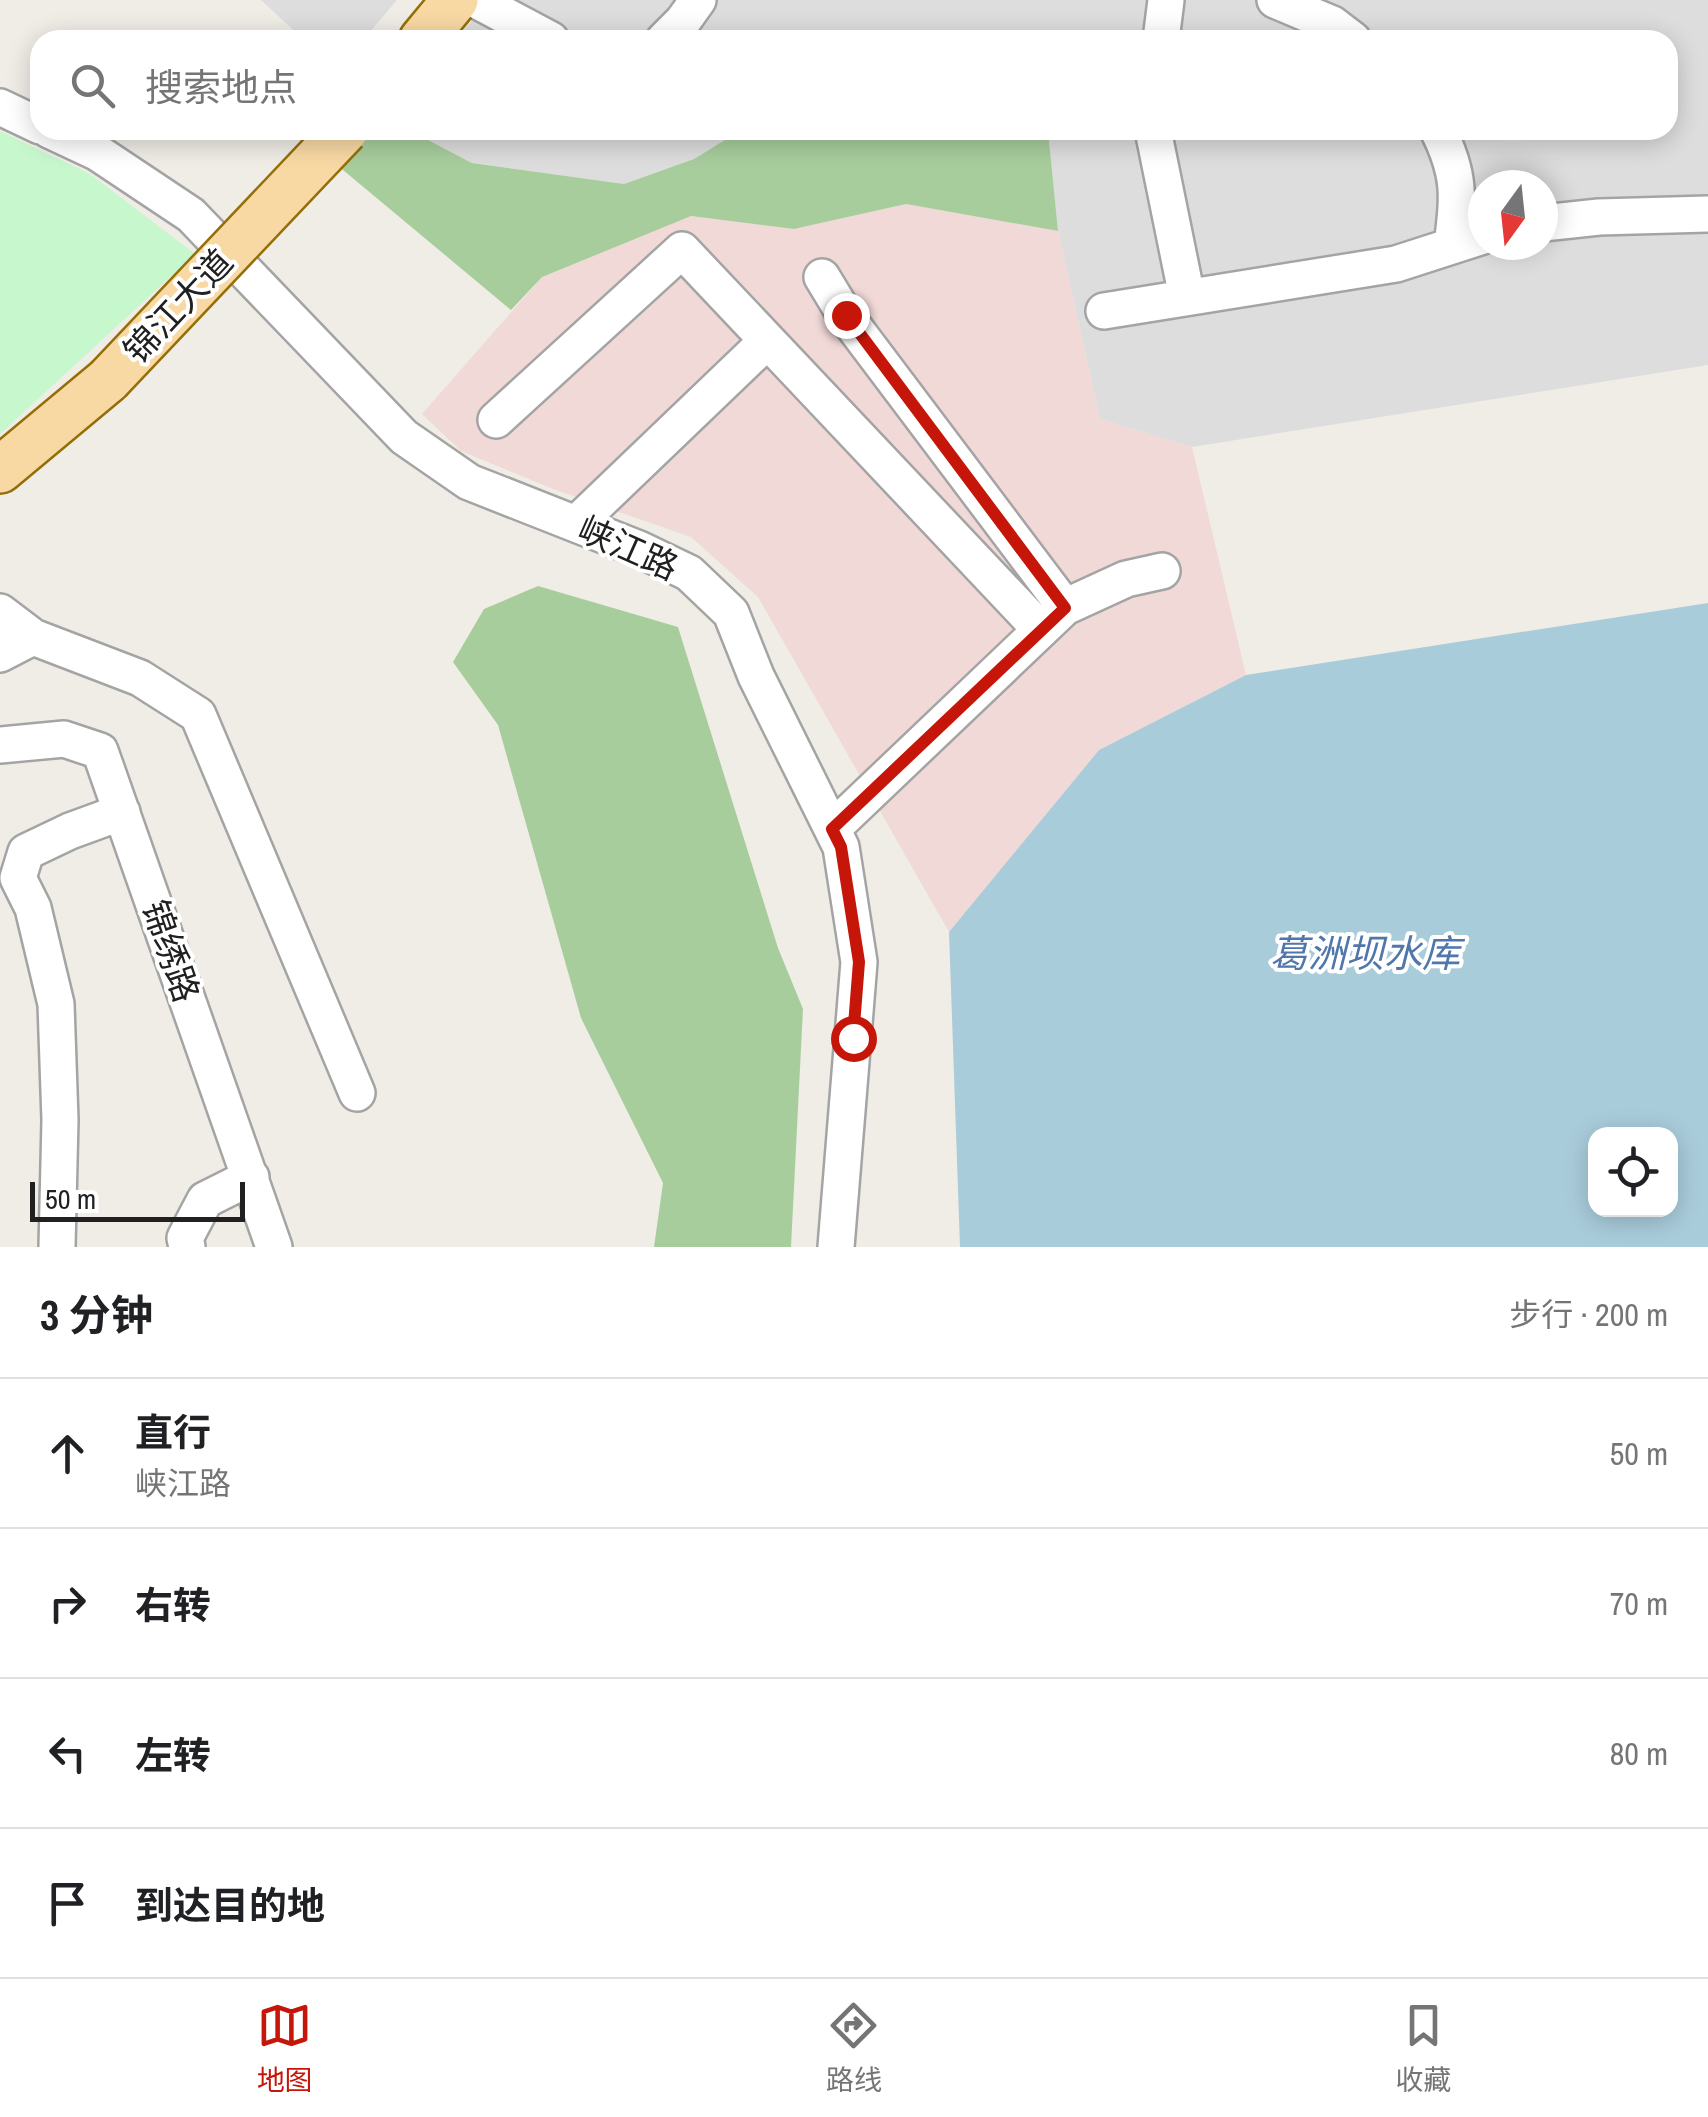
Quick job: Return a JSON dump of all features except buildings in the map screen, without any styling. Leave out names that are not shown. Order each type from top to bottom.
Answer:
[{"type":"main road","points":[[430,30],[455,0]]},
{"type":"main road","name":"锦江大道","points":[[0,470],[108,380],[336,140]]},
{"type":"street","points":[[476,0],[532,30]]},
{"type":"street","points":[[675,30],[698,0]]},
{"type":"street","points":[[1162,30],[1166,0]]},
{"type":"street","points":[[1275,0],[1340,30]]},
{"type":"street","points":[[0,107],[30,121]]},
{"type":"street","name":"峡江路","points":[[70,140],[98,153],[191,215],[404,437],[469,482],[689,572],[731,613],[756,676],[841,847],[859,962],[836,1247]]},
{"type":"street","points":[[1155,140],[1187,297]]},
{"type":"street","points":[[1104,311],[1396,264],[1467,241],[1450,154],[1443,140]]},
{"type":"street","points":[[1558,221],[1708,214]]},
{"type":"street","points":[[496,420],[682,250],[767,341],[1053,619]]},
{"type":"street","points":[[822,277],[1053,619]]},
{"type":"street","points":[[576,524],[767,341]]},
{"type":"street","points":[[832,829],[1053,619],[1126,579],[1162,571]]},
{"type":"street","points":[[0,612],[34,637],[140,678],[198,716],[357,1093]]},
{"type":"street","points":[[0,654],[34,637]]},
{"type":"street","name":"锦绣路","points":[[0,745],[64,739],[100,751],[274,1247]]},
{"type":"street","points":[[57,1247],[60,1120],[56,1004],[32,908],[18,878],[26,852],[122,812]]},
{"type":"street","points":[[187,1247],[185,1238],[205,1200],[251,1178]]},
{"type":"shaded area","points":[[261,0],[397,0],[372,30],[293,30]]},
{"type":"shaded area","points":[[490,0],[1708,0],[1708,365],[1192,447],[1100,419],[1058,231],[1049,140],[1678,140],[1678,30],[464,30]]},
{"type":"shaded area","points":[[428,140],[725,140],[694,159],[624,184],[472,163]]},
{"type":"shaded area","points":[[906,204],[1058,231],[1100,419],[1192,447],[1246,675],[1099,750],[949,932],[758,597],[691,537],[553,489],[461,451],[422,414],[542,277],[580,259],[691,216],[794,229]]},
{"type":"green space","points":[[0,131],[90,174],[195,254],[0,434]]},
{"type":"green space","points":[[363,140],[428,140],[472,163],[624,184],[694,159],[725,140],[1049,140],[1058,231],[906,204],[794,229],[691,216],[542,277],[511,310],[337,165]]},
{"type":"green space","points":[[538,586],[678,627],[778,948],[803,1009],[791,1247],[654,1247],[663,1183],[581,1018],[498,725],[453,662],[484,609]]},
{"type":"water","name":"葛洲坝水库","points":[[1708,603],[1708,1247],[960,1247],[949,932],[1099,750],[1246,675]]},
{"type":"route","points":[[846,315],[1065,608],[832,829],[841,847],[859,962],[853,1038]]}]
